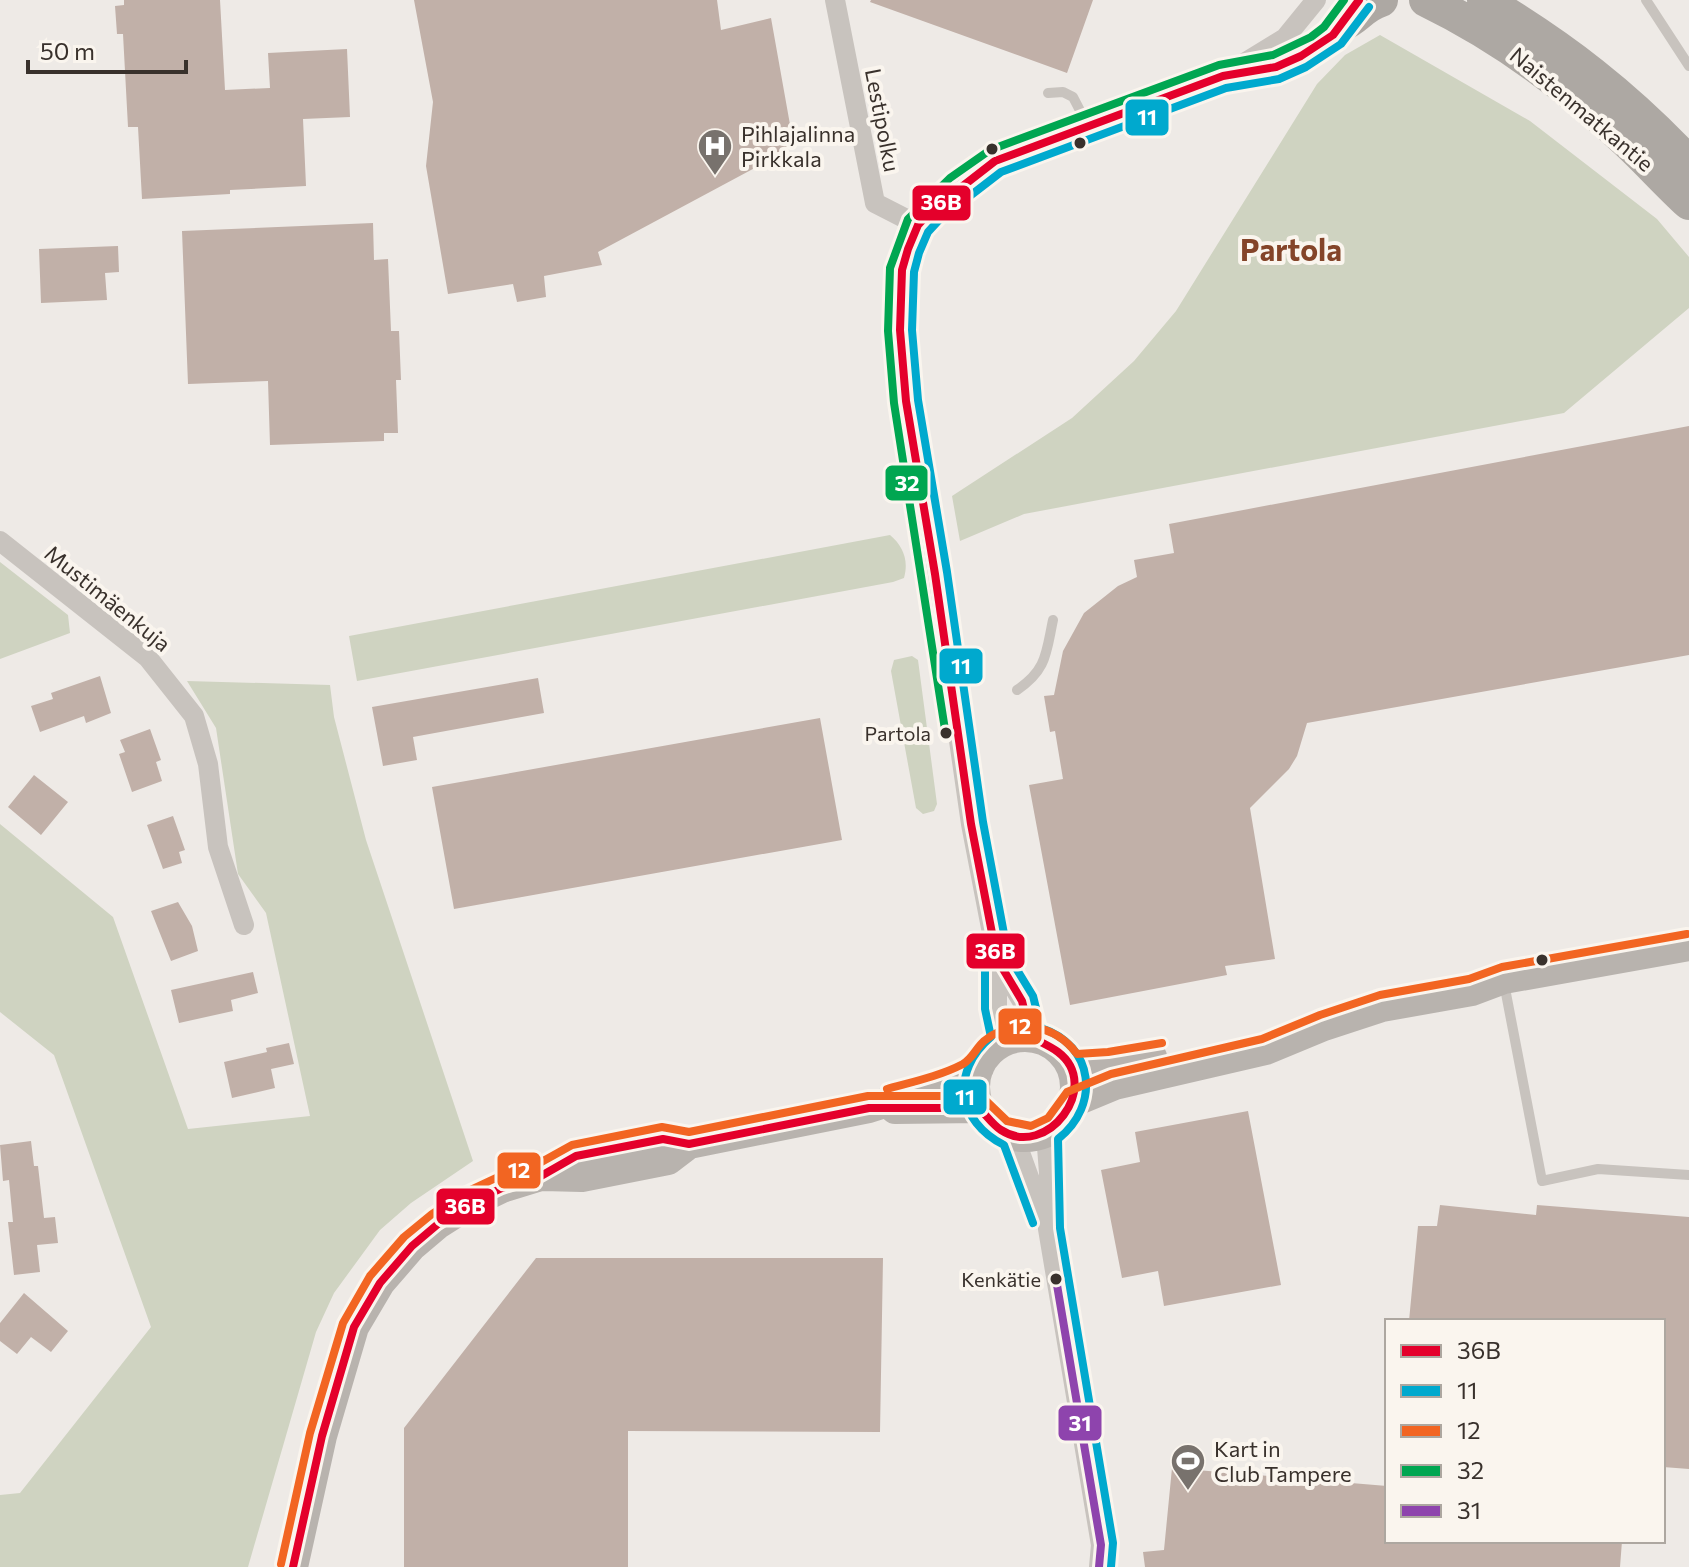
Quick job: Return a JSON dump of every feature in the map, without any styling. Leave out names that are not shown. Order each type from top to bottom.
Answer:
[{"type":"main road","points":[[1350,13],[1353,20],[1367,4],[1381,0]]},
{"type":"main road","name":"Naistenmatkantie","points":[[1425,0],[1453,12],[1565,89],[1623,137],[1689,203]]},
{"type":"main road","name":"Naistenmatkantie","points":[[1498,5],[1609,85],[1689,163]]},
{"type":"main road","points":[[1074,1102],[1128,1081],[1266,1050],[1370,1011],[1472,991],[1504,979],[1689,946]]},
{"type":"main road","points":[[1071,1066],[1109,1064],[1231,1042],[1329,1004],[1402,985],[1464,974],[1504,979]]},
{"type":"main road","points":[[1018,1040],[1050,1044],[1065,1056],[1071,1066],[1076,1082],[1074,1102],[1057,1127],[1046,1134],[1032,1138],[1014,1136],[994,1126],[979,1108],[976,1096],[979,1068],[990,1051],[1018,1040]]},
{"type":"main road","points":[[293,1567],[322,1436],[354,1327],[396,1263],[438,1224],[502,1188],[541,1176],[582,1177],[668,1160],[689,1144],[869,1108],[935,1087],[979,1068]]},
{"type":"main road","points":[[869,1108],[979,1108]]},
{"type":"street","name":"Lestipolku","points":[[835,0],[875,203],[918,225]]},
{"type":"street","points":[[1223,76],[1285,38],[1316,0]]},
{"type":"street","points":[[1018,1040],[997,1008],[997,959],[971,824],[906,401],[900,330],[902,270],[918,225],[958,187],[995,161],[1223,76],[1276,67],[1318,47],[1350,13]]},
{"type":"street","name":"Mustimäenkuja","points":[[0,541],[148,658],[194,716],[208,764],[218,847],[244,925]]},
{"type":"street","points":[[997,959],[1022,1001],[1018,1040]]},
{"type":"street","points":[[1046,1134],[1048,1229],[1101,1545],[1099,1567]]},
{"type":"street","points":[[1014,1136],[1048,1229]]},
{"type":"street","points":[[1101,1545],[1111,1567]]},
{"type":"lane","points":[[1646,0],[1689,66]]},
{"type":"lane","points":[[1048,93],[1063,92],[1073,97],[1088,126]]},
{"type":"lane","points":[[1017,690],[1034,679],[1046,658],[1053,620]]},
{"type":"lane","points":[[1504,979],[1542,1181],[1598,1169],[1689,1175]]},
{"type":"green space","points":[[1380,35],[1530,121],[1657,219],[1689,257],[1689,308],[1564,413],[1024,514],[960,541],[952,496],[1072,418],[1134,361],[1176,311],[1317,84],[1345,55]]},
{"type":"green space","points":[[890,535],[901,549],[906,565],[904,578],[893,582],[357,681],[349,636]]},
{"type":"green space","points":[[0,562],[68,615],[70,633],[0,659]]},
{"type":"green space","points":[[912,656],[918,660],[937,804],[934,811],[923,814],[916,808],[891,671],[894,660]]},
{"type":"green space","points":[[187,681],[330,685],[334,717],[366,840],[473,1161],[411,1203],[380,1230],[334,1293],[316,1332],[248,1567],[0,1567],[0,1495],[20,1493],[151,1327],[54,1055],[0,1012],[0,824],[113,917],[188,1129],[310,1116],[266,913],[238,874],[216,728]]},
{"type":"building","points":[[124,0],[220,0],[225,90],[270,88],[268,53],[347,49],[350,117],[303,119],[306,186],[142,199],[138,127],[128,127],[123,34],[117,34],[115,6],[124,5]]},
{"type":"building","points":[[414,0],[717,0],[721,30],[771,18],[794,147],[598,252],[602,265],[544,276],[546,297],[517,302],[513,284],[448,294],[426,166],[433,102]]},
{"type":"building","points":[[871,0],[1093,0],[1067,73]]},
{"type":"building","points":[[373,223],[374,260],[388,259],[391,331],[399,331],[401,380],[396,380],[398,433],[384,433],[384,441],[270,445],[268,381],[188,384],[182,231]]},
{"type":"building","points":[[118,246],[119,272],[105,273],[107,300],[41,303],[39,249]]},
{"type":"building","points":[[1689,426],[1689,655],[1307,723],[1297,756],[1289,769],[1250,808],[1275,959],[1225,966],[1227,975],[1070,1005],[1029,785],[1063,779],[1055,731],[1050,732],[1044,696],[1054,695],[1063,651],[1084,613],[1118,586],[1137,577],[1134,560],[1174,553],[1169,524]]},
{"type":"building","points":[[100,676],[111,713],[86,723],[84,716],[40,732],[31,706],[53,699],[51,693]]},
{"type":"building","points":[[538,678],[544,713],[413,737],[417,760],[383,766],[372,707]]},
{"type":"building","points":[[820,718],[842,840],[454,909],[432,787]]},
{"type":"building","points":[[150,729],[161,760],[156,762],[162,781],[132,792],[119,754],[125,752],[120,740]]},
{"type":"building","points":[[34,775],[68,802],[41,835],[8,807]]},
{"type":"building","points":[[173,816],[185,850],[179,852],[182,863],[163,869],[147,825]]},
{"type":"building","points":[[178,902],[192,926],[198,951],[171,961],[151,911]]},
{"type":"building","points":[[253,972],[258,993],[231,1000],[233,1011],[179,1023],[171,990]]},
{"type":"building","points":[[289,1043],[294,1064],[271,1069],[275,1088],[232,1098],[224,1062],[267,1052],[266,1048]]},
{"type":"building","points":[[1248,1111],[1281,1285],[1164,1306],[1158,1271],[1122,1278],[1101,1170],[1140,1162],[1135,1132]]},
{"type":"building","points":[[31,1141],[34,1166],[38,1166],[44,1218],[55,1217],[58,1243],[37,1245],[40,1272],[14,1275],[8,1222],[13,1222],[9,1180],[3,1181],[0,1145]]},
{"type":"building","points":[[1440,1205],[1536,1215],[1537,1205],[1689,1217],[1689,1469],[1665,1467],[1665,1319],[1409,1319],[1418,1226],[1437,1226]]},
{"type":"building","points":[[536,1258],[883,1258],[880,1432],[628,1431],[628,1567],[404,1567],[404,1428]]},
{"type":"building","points":[[24,1293],[68,1331],[51,1352],[31,1337],[17,1354],[0,1341],[0,1323]]},
{"type":"building","points":[[1172,1468],[1385,1486],[1385,1543],[1622,1543],[1620,1567],[1145,1567],[1143,1552],[1164,1550]]},
{"type":"transit line","name":"32","points":[[946,736],[894,403],[888,331],[890,268],[908,219],[950,178],[990,150],[1219,65],[1273,55],[1311,37],[1324,27],[1344,0]]},
{"type":"transit line","name":"36B","points":[[293,1567],[322,1436],[354,1327],[380,1283],[412,1246],[438,1224],[471,1203],[502,1188],[541,1176],[576,1156],[663,1139],[689,1144],[869,1108],[979,1108],[998,1128],[1019,1137],[1036,1135],[1064,1115],[1072,1100],[1075,1083],[1070,1066],[1058,1052],[1031,1037],[1022,1001],[997,959],[971,824],[906,401],[900,330],[902,270],[918,225],[932,210],[995,161],[1223,76],[1276,67],[1301,56],[1333,35],[1359,0]]},
{"type":"transit line","name":"11","points":[[1111,1567],[1113,1543],[1060,1228],[1058,1139],[1081,1110],[1086,1077],[1072,1048],[1059,1036],[1041,1028],[1033,996],[1008,955],[983,822],[947,572],[918,400],[912,330],[914,272],[928,232],[940,219],[1001,172],[1226,88],[1279,79],[1306,67],[1341,44],[1369,7]]},
{"type":"transit line","name":"12","points":[[281,1564],[310,1433],[343,1323],[370,1276],[404,1237],[466,1192],[498,1177],[536,1165],[572,1145],[662,1127],[689,1132],[868,1096],[981,1096],[1007,1121],[1031,1126],[1048,1118],[1067,1092],[1111,1074],[1262,1039],[1380,995],[1469,979],[1502,967],[1687,934]]},
{"type":"transit line","name":"11","points":[[985,959],[985,1009],[991,1037],[969,1065],[964,1095],[976,1123],[1004,1145],[1033,1223]]},
{"type":"transit line","name":"12","points":[[887,1089],[963,1064],[984,1041],[1008,1029],[1033,1027],[1046,1030],[1077,1054],[1162,1043]]},
{"type":"transit line","name":"31","points":[[1056,1279],[1101,1545],[1099,1567]]},
{"type":"place","name":"Pihlajalinna Pirkkala","points":[[715,177]]},
{"type":"place","name":"Partola","points":[[946,733]]},
{"type":"place","name":"Kenkätie","points":[[1056,1279]]},
{"type":"place","name":"Kart in Club Tampere","points":[[1188,1492]]},
{"type":"district","name":"Partola","points":[[1291,248]]}]
